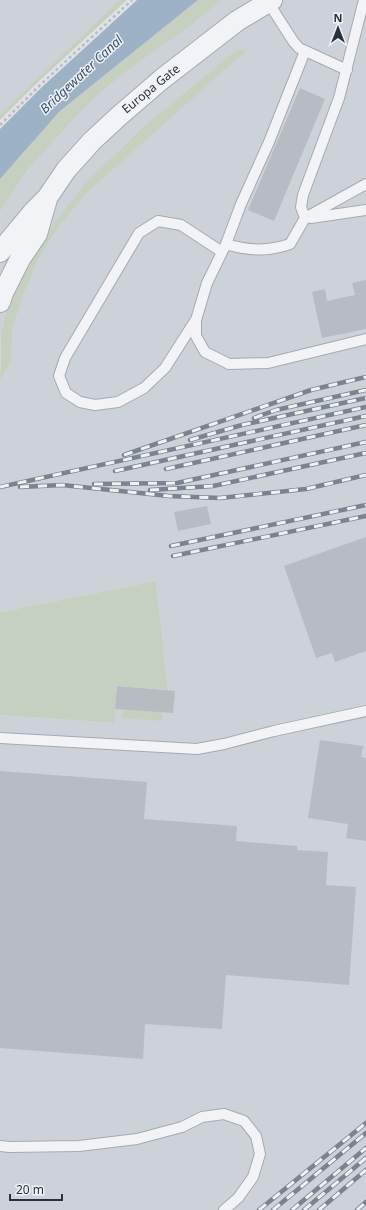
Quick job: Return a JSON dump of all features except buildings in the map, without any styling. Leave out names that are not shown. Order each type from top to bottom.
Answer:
[{"type":"street","name":"Europa Gate","points":[[0,252],[32,212],[47,198],[66,170],[92,141],[162,80],[238,21],[270,1]]},
{"type":"street","name":"Europa Gate","points":[[0,302],[20,259],[37,234],[47,198]]},
{"type":"lane","points":[[305,218],[301,207],[303,195],[339,98],[364,0]]},
{"type":"lane","points":[[270,1],[293,41],[300,48],[347,70]]},
{"type":"lane","points":[[306,51],[269,142],[241,204],[224,248],[207,283],[196,320],[165,368],[144,388],[118,402],[95,405],[80,402],[66,393],[59,376],[65,358],[139,233],[158,221],[181,225],[224,248],[252,250],[277,249],[290,244],[305,218],[366,184]]},
{"type":"lane","points":[[305,218],[366,210]]},
{"type":"lane","points":[[196,320],[196,336],[205,352],[229,364],[268,363],[366,339]]},
{"type":"lane","points":[[0,738],[197,748],[224,744],[274,731],[366,711]]},
{"type":"lane","points":[[0,1146],[79,1146],[137,1139],[182,1127],[202,1117],[224,1114],[244,1121],[256,1136],[260,1154],[253,1177],[238,1198],[224,1210]]},
{"type":"path","points":[[0,125],[39,86],[132,0]]},
{"type":"shaded area","points":[[0,0],[119,0],[0,114]]},
{"type":"shaded area","points":[[222,0],[366,0],[366,1210],[0,1210],[0,715],[113,723],[117,686],[168,690],[156,581],[0,612],[0,381],[11,362],[13,327],[25,291],[39,258],[57,229],[87,193],[246,50],[237,49],[143,127],[87,181],[7,308],[1,333],[0,356],[0,212],[27,171],[71,122],[98,95],[124,73],[189,27]]},
{"type":"green space","points":[[119,0],[127,0],[36,84],[0,120],[0,114]]},
{"type":"green space","points":[[198,0],[222,0],[189,27],[124,73],[98,95],[71,122],[27,171],[0,212],[0,179],[60,111]]},
{"type":"green space","points":[[237,49],[247,50],[87,193],[57,229],[39,258],[25,291],[13,327],[11,362],[0,381],[1,333],[7,308],[23,271],[52,226],[87,181],[143,127]]},
{"type":"green space","points":[[156,581],[168,690],[117,686],[114,723],[0,715],[0,612]]},
{"type":"green space","points":[[123,709],[162,712],[162,721],[122,718]]},
{"type":"water","name":"Bridgewater Canal","points":[[137,0],[198,0],[60,111],[0,179],[0,129],[41,88]]},
{"type":"railway","points":[[124,455],[311,390],[366,377]]},
{"type":"railway","points":[[254,418],[276,410],[366,390]]},
{"type":"railway","points":[[190,440],[242,425],[366,398]]},
{"type":"railway","points":[[0,487],[366,407]]},
{"type":"railway","points":[[115,471],[366,416]]},
{"type":"railway","points":[[166,469],[366,425]]},
{"type":"railway","points":[[94,484],[177,483],[366,442]]},
{"type":"railway","points":[[150,490],[213,486],[366,453]]},
{"type":"railway","points":[[20,487],[62,485],[169,496],[220,498],[306,489],[366,475]]},
{"type":"railway","points":[[171,546],[366,505]]},
{"type":"railway","points":[[173,556],[366,516]]},
{"type":"railway","points":[[259,1210],[366,1123]]},
{"type":"railway","points":[[273,1210],[366,1133]]},
{"type":"railway","points":[[292,1210],[366,1148]]},
{"type":"railway","points":[[304,1210],[366,1158]]},
{"type":"railway","points":[[319,1210],[366,1170]]},
{"type":"railway","points":[[357,1210],[366,1202]]}]
